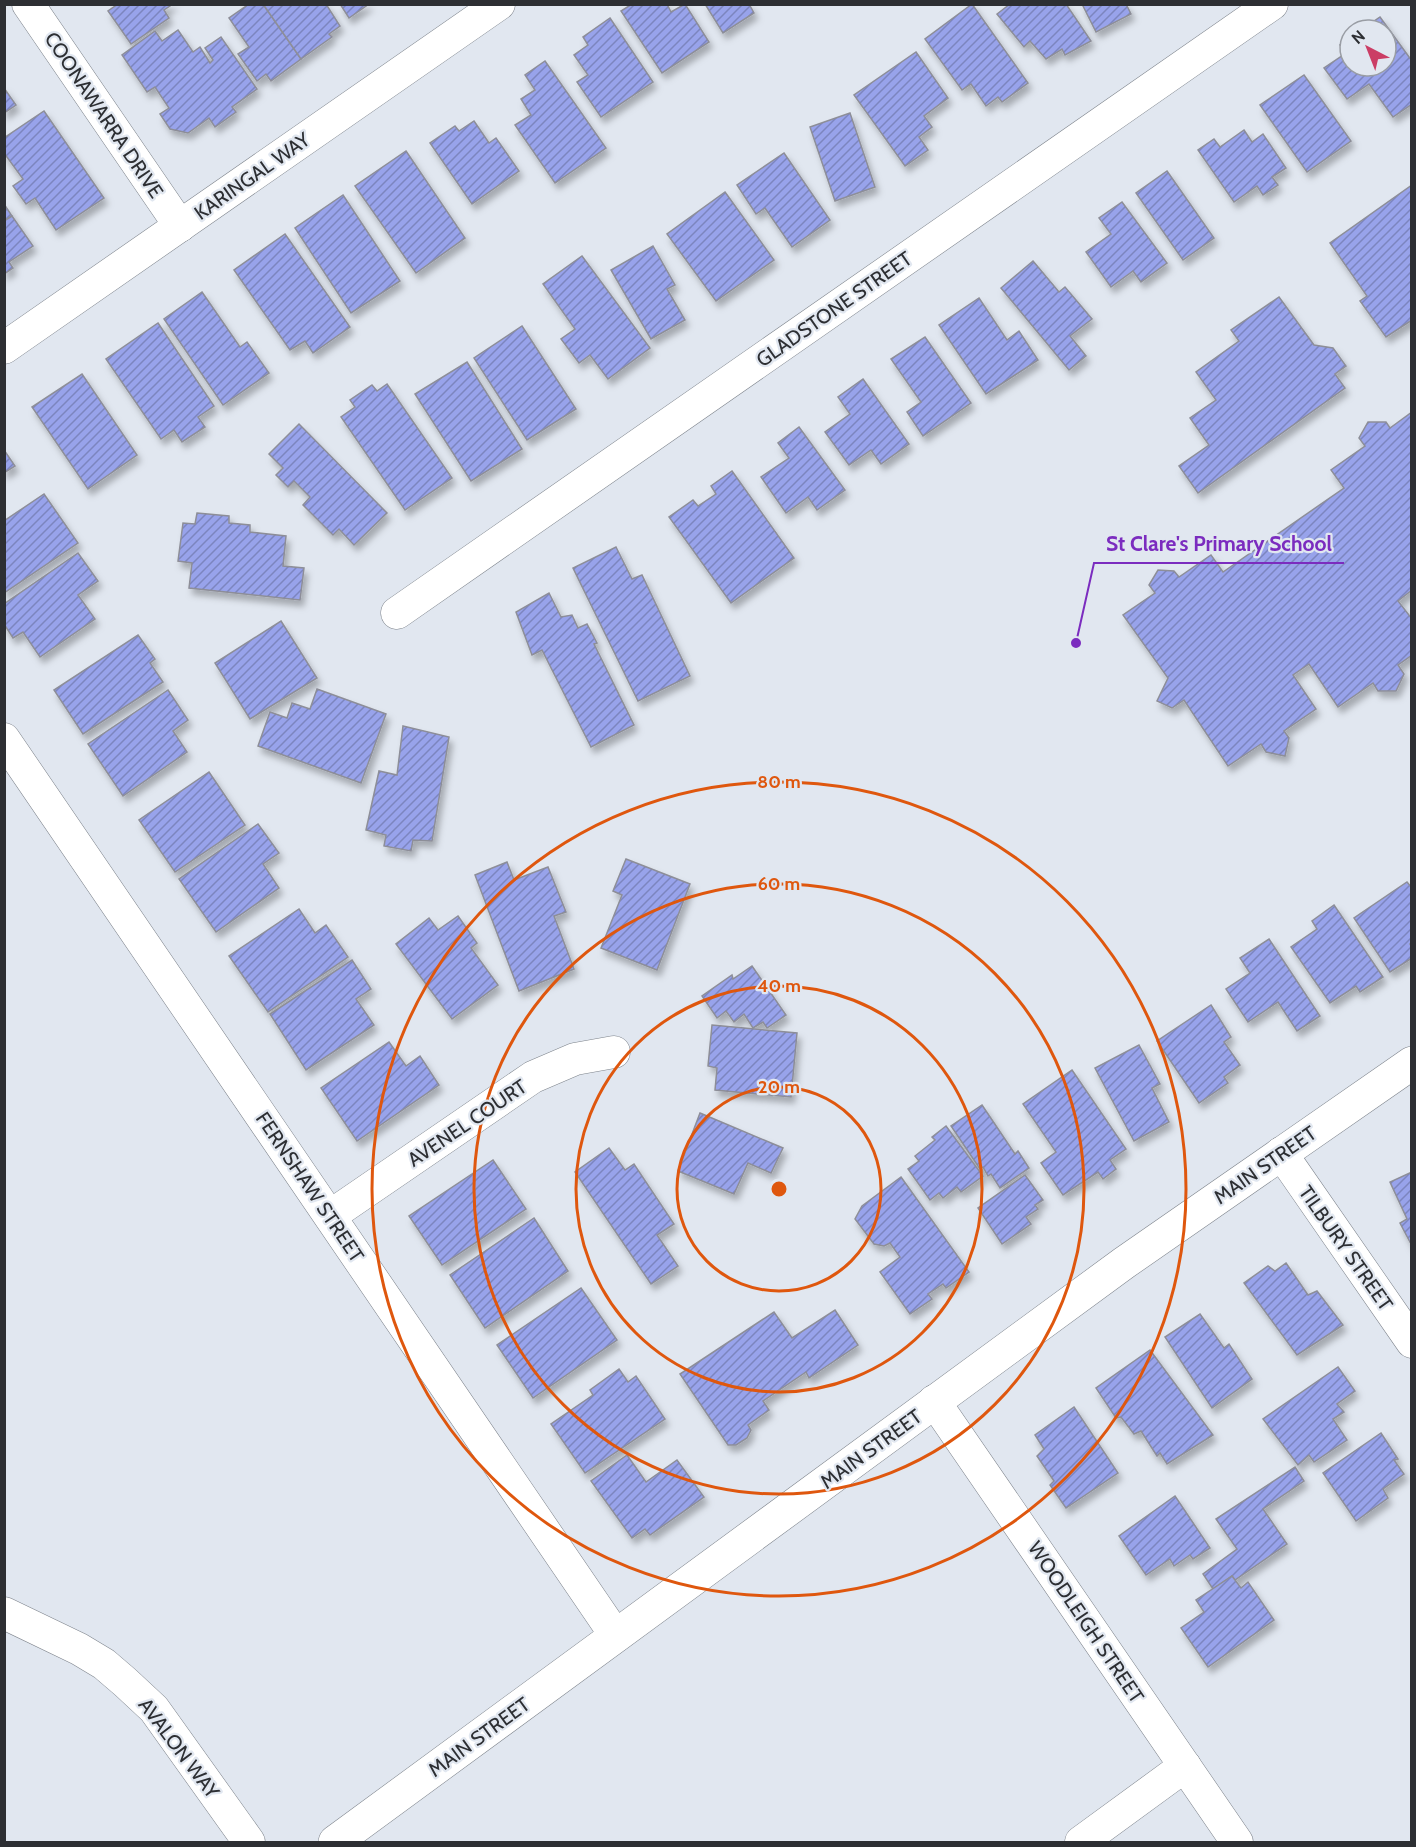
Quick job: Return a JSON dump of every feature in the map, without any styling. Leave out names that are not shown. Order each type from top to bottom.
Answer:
[{"type":"street","name":"COONAWARRA DRIVE","points":[[28,4],[180,226]]},
{"type":"street","name":"KARINGAL WAY","points":[[4,348],[499,4]]},
{"type":"street","name":"GLADSTONE STREET","points":[[397,613],[1272,4]]},
{"type":"street","name":"FERNSHAW STREET","points":[[4,739],[616,1636]]},
{"type":"street","name":"AVENEL COURT","points":[[330,1216],[532,1077],[575,1059],[614,1052]]},
{"type":"street","name":"MAIN STREET","points":[[335,1842],[1124,1263],[1412,1063]]},
{"type":"street","name":"TILBURY STREET","points":[[1281,1153],[1412,1342]]},
{"type":"street","name":"WOODLEIGH STREET","points":[[934,1401],[1237,1842]]},
{"type":"street","name":"AVALON WAY","points":[[4,1613],[79,1649],[104,1664],[140,1695],[175,1736],[249,1842]]},
{"type":"street","points":[[1081,1842],[1185,1766]]},
{"type":"building","points":[[118,4],[173,4],[164,10],[169,18],[131,44],[108,11]]},
{"type":"building","points":[[249,4],[263,4],[301,59],[271,81],[266,74],[257,81],[238,54],[249,47],[229,18]]},
{"type":"building","points":[[263,4],[326,4],[340,26],[329,34],[332,37],[301,59]]},
{"type":"building","points":[[340,4],[369,4],[349,18]]},
{"type":"building","points":[[632,4],[667,4],[671,12],[685,4],[709,42],[662,73],[621,11]]},
{"type":"building","points":[[705,4],[749,4],[754,13],[723,33]]},
{"type":"building","points":[[972,4],[1028,83],[1002,102],[998,97],[986,106],[971,84],[962,90],[925,39]]},
{"type":"building","points":[[1010,4],[1066,4],[1091,41],[1065,55],[1062,49],[1046,59],[1030,41],[1024,47],[997,14]]},
{"type":"building","points":[[1082,4],[1126,4],[1131,14],[1096,32]]},
{"type":"building","points":[[610,18],[653,82],[601,117],[577,82],[588,75],[574,55],[588,45],[583,37]]},
{"type":"building","points":[[178,30],[193,52],[200,47],[210,63],[213,60],[205,48],[221,37],[257,89],[232,107],[236,112],[215,127],[209,118],[188,133],[170,129],[160,114],[169,108],[155,87],[147,92],[122,55],[155,31],[162,41]]},
{"type":"building","points":[[1398,42],[1412,61],[1412,104],[1393,117],[1369,84],[1347,99],[1324,68],[1338,58],[1338,78],[1398,78]]},
{"type":"building","points":[[916,52],[948,98],[924,116],[932,127],[919,137],[928,150],[905,166],[854,95]]},
{"type":"building","points":[[545,61],[606,148],[555,183],[515,125],[531,115],[521,99],[535,90],[525,75]]},
{"type":"building","points":[[1304,75],[1351,141],[1307,172],[1260,105]]},
{"type":"building","points":[[4,88],[16,105],[4,113]]},
{"type":"building","points":[[44,111],[104,198],[56,230],[35,198],[26,204],[13,186],[23,179],[4,153],[4,138]]},
{"type":"building","points":[[850,113],[875,187],[835,201],[810,127]]},
{"type":"building","points":[[474,121],[489,143],[496,138],[519,171],[472,204],[430,143],[455,126],[459,131]]},
{"type":"building","points":[[1244,130],[1252,142],[1263,134],[1286,168],[1272,177],[1278,185],[1263,195],[1257,186],[1234,202],[1198,150],[1214,139],[1220,147]]},
{"type":"building","points":[[406,151],[465,238],[416,273],[355,186]]},
{"type":"building","points":[[784,153],[830,220],[792,247],[765,208],[756,214],[737,185]]},
{"type":"building","points":[[1167,171],[1214,238],[1183,260],[1136,193]]},
{"type":"building","points":[[1412,185],[1412,320],[1386,337],[1360,301],[1367,296],[1330,243]]},
{"type":"building","points":[[725,192],[774,260],[716,301],[667,234]]},
{"type":"building","points":[[343,195],[400,281],[351,313],[295,228]]},
{"type":"building","points":[[1122,202],[1167,263],[1141,282],[1133,271],[1111,287],[1086,252],[1111,234],[1099,218]]},
{"type":"building","points":[[4,204],[12,216],[4,221]]},
{"type":"building","points":[[12,216],[33,246],[9,262],[13,268],[4,274],[4,221]]},
{"type":"building","points":[[285,234],[350,327],[313,353],[305,341],[290,350],[234,270]]},
{"type":"building","points":[[653,246],[675,285],[667,289],[685,320],[651,339],[611,270]]},
{"type":"building","points":[[582,256],[650,348],[608,379],[590,355],[579,363],[561,339],[575,329],[543,284]]},
{"type":"building","points":[[1033,261],[1059,292],[1065,287],[1092,319],[1070,336],[1086,356],[1069,370],[1001,288]]},
{"type":"building","points":[[202,292],[240,347],[247,342],[269,373],[223,405],[164,319]]},
{"type":"building","points":[[1279,297],[1314,345],[1333,348],[1346,366],[1335,374],[1345,388],[1198,493],[1179,466],[1209,445],[1190,418],[1216,400],[1196,372],[1239,341],[1231,330]]},
{"type":"building","points":[[979,298],[1007,340],[1019,331],[1038,360],[986,394],[939,325]]},
{"type":"building","points":[[158,323],[214,406],[198,417],[205,427],[182,442],[174,430],[161,439],[106,359]]},
{"type":"building","points":[[522,326],[576,409],[527,440],[474,358]]},
{"type":"building","points":[[925,337],[971,403],[923,436],[907,412],[921,402],[891,359]]},
{"type":"building","points":[[467,362],[522,449],[471,481],[415,394]]},
{"type":"building","points":[[82,374],[137,455],[88,489],[32,407]]},
{"type":"building","points":[[863,379],[909,444],[881,464],[871,450],[849,465],[825,432],[850,414],[838,397]]},
{"type":"building","points":[[387,384],[452,478],[405,510],[341,417],[355,407],[350,400],[372,385],[377,391]]},
{"type":"building","points":[[1412,412],[1412,590],[1398,601],[1412,619],[1412,655],[1398,665],[1404,674],[1396,691],[1378,691],[1373,683],[1338,707],[1309,664],[1293,675],[1316,709],[1284,731],[1289,738],[1285,756],[1266,752],[1261,744],[1228,766],[1184,700],[1172,708],[1157,701],[1168,678],[1123,615],[1155,593],[1149,585],[1158,570],[1174,571],[1179,577],[1211,555],[1223,572],[1344,488],[1331,470],[1365,446],[1359,438],[1368,422],[1386,422],[1390,428]]},
{"type":"building","points":[[299,424],[387,513],[354,545],[339,529],[333,535],[303,505],[310,497],[294,481],[288,487],[276,475],[283,468],[269,454]]},
{"type":"building","points":[[799,427],[845,490],[817,510],[808,497],[786,513],[761,477],[789,458],[778,443]]},
{"type":"building","points":[[4,450],[15,466],[4,473]]},
{"type":"building","points":[[732,471],[794,558],[731,603],[669,517],[693,500],[698,506],[716,494],[711,486]]},
{"type":"building","points":[[44,494],[78,543],[4,593],[4,521]]},
{"type":"building","points":[[197,513],[229,516],[229,523],[250,525],[250,532],[286,536],[283,566],[304,568],[300,600],[189,588],[192,563],[178,561],[183,523],[195,524]]},
{"type":"building","points":[[616,547],[632,579],[642,575],[690,676],[638,701],[573,568]]},
{"type":"building","points":[[78,553],[98,581],[78,595],[95,619],[40,657],[23,632],[13,638],[4,624],[4,604]]},
{"type":"building","points":[[549,593],[561,617],[572,615],[578,628],[587,624],[597,643],[594,644],[634,725],[591,747],[542,650],[532,655],[516,612]]},
{"type":"building","points":[[281,621],[317,678],[250,719],[215,663]]},
{"type":"building","points":[[138,635],[155,659],[150,663],[163,682],[83,734],[54,690]]},
{"type":"building","points":[[317,689],[386,714],[361,783],[258,746],[270,712],[287,718],[292,703],[310,709]]},
{"type":"building","points":[[168,690],[188,720],[173,731],[187,752],[123,796],[88,744]]},
{"type":"building","points":[[403,726],[449,737],[432,841],[413,840],[411,851],[384,846],[386,835],[366,830],[379,771],[397,775]]},
{"type":"building","points":[[209,772],[245,825],[175,872],[139,820]]},
{"type":"building","points":[[258,824],[279,853],[263,864],[279,888],[216,932],[179,879]]},
{"type":"building","points":[[626,859],[690,884],[657,970],[601,948],[622,895],[613,891]]},
{"type":"building","points":[[507,862],[514,880],[548,867],[566,912],[554,916],[574,969],[519,991],[475,875]]},
{"type":"building","points":[[1407,882],[1412,888],[1412,943],[1410,944],[1412,958],[1390,972],[1354,918]]},
{"type":"building","points":[[1334,905],[1383,977],[1360,992],[1356,986],[1330,1003],[1291,947],[1317,929],[1312,921]]},
{"type":"building","points":[[299,909],[315,933],[326,925],[348,957],[268,1012],[229,956]]},
{"type":"building","points":[[458,916],[477,943],[471,948],[498,985],[452,1019],[396,944],[429,918],[438,930]]},
{"type":"building","points":[[1269,939],[1320,1016],[1297,1031],[1278,1002],[1248,1022],[1226,989],[1250,973],[1240,958]]},
{"type":"building","points":[[352,960],[371,989],[356,999],[374,1025],[306,1070],[270,1014]]},
{"type":"building","points":[[752,966],[786,1015],[767,1028],[763,1022],[753,1028],[744,1014],[734,1022],[726,1011],[717,1018],[702,996],[732,975],[733,979]]},
{"type":"building","points":[[1211,1005],[1231,1037],[1224,1042],[1240,1065],[1224,1077],[1228,1083],[1199,1103],[1157,1041]]},
{"type":"building","points":[[712,1025],[797,1033],[791,1097],[715,1090],[717,1068],[708,1066]]},
{"type":"building","points":[[389,1042],[406,1066],[420,1056],[439,1085],[357,1141],[321,1088]]},
{"type":"building","points":[[1139,1045],[1160,1084],[1152,1088],[1169,1122],[1134,1141],[1095,1068]]},
{"type":"building","points":[[1072,1070],[1126,1149],[1110,1160],[1116,1169],[1103,1179],[1098,1172],[1063,1195],[1041,1163],[1056,1152],[1023,1104]]},
{"type":"building","points":[[982,1105],[1015,1154],[1018,1151],[1029,1168],[1000,1188],[991,1174],[988,1176],[983,1167],[980,1169],[951,1126]]},
{"type":"building","points":[[700,1113],[783,1148],[771,1173],[748,1163],[734,1194],[678,1171]]},
{"type":"building","points":[[946,1126],[983,1176],[961,1192],[957,1187],[943,1198],[939,1193],[930,1200],[908,1169],[919,1161],[915,1156],[935,1140],[932,1137]]},
{"type":"building","points":[[609,1148],[625,1170],[634,1164],[674,1224],[657,1235],[678,1266],[651,1284],[575,1172]]},
{"type":"building","points":[[493,1160],[526,1209],[442,1265],[409,1216]]},
{"type":"building","points":[[1412,1172],[1412,1246],[1400,1223],[1407,1219],[1390,1182]]},
{"type":"building","points":[[1025,1175],[1043,1200],[1035,1205],[1038,1209],[1026,1217],[1031,1224],[1002,1244],[978,1208]]},
{"type":"building","points":[[901,1177],[969,1272],[946,1288],[943,1284],[928,1294],[932,1299],[910,1314],[880,1272],[900,1257],[890,1243],[884,1246],[874,1244],[855,1219],[862,1206]]},
{"type":"building","points":[[534,1218],[568,1271],[485,1328],[450,1275]]},
{"type":"building","points":[[1286,1263],[1308,1295],[1317,1291],[1343,1325],[1297,1355],[1244,1283],[1268,1266],[1275,1271]]},
{"type":"building","points":[[581,1288],[617,1340],[533,1398],[497,1345]]},
{"type":"building","points":[[835,1310],[858,1345],[809,1378],[806,1372],[763,1401],[769,1410],[748,1425],[751,1430],[747,1438],[736,1445],[728,1445],[680,1374],[774,1312],[792,1338]]},
{"type":"building","points":[[1200,1314],[1224,1348],[1229,1344],[1252,1379],[1212,1408],[1165,1337]]},
{"type":"building","points":[[1150,1350],[1213,1435],[1167,1464],[1160,1453],[1157,1456],[1141,1431],[1134,1434],[1121,1417],[1116,1418],[1096,1388]]},
{"type":"building","points":[[1338,1367],[1355,1391],[1337,1404],[1344,1412],[1333,1419],[1347,1440],[1314,1462],[1309,1455],[1298,1465],[1263,1419]]},
{"type":"building","points":[[619,1369],[628,1382],[636,1376],[665,1419],[585,1473],[551,1424],[593,1395],[590,1390]]},
{"type":"building","points":[[1074,1407],[1118,1473],[1066,1508],[1050,1485],[1054,1481],[1037,1456],[1044,1449],[1035,1435]]},
{"type":"building","points":[[1381,1433],[1398,1459],[1394,1460],[1404,1474],[1383,1489],[1388,1498],[1356,1521],[1323,1473]]},
{"type":"building","points":[[627,1455],[646,1482],[677,1460],[704,1497],[650,1535],[645,1529],[632,1538],[591,1481]]},
{"type":"building","points":[[1295,1467],[1304,1481],[1263,1509],[1287,1544],[1235,1580],[1232,1576],[1213,1589],[1203,1574],[1237,1549],[1216,1519]]},
{"type":"building","points":[[1175,1496],[1210,1548],[1193,1559],[1190,1555],[1174,1566],[1170,1559],[1146,1575],[1119,1536]]},
{"type":"building","points":[[1232,1576],[1241,1588],[1248,1582],[1274,1620],[1208,1667],[1181,1628],[1204,1612],[1196,1600]]},
{"type":"place","name":"St Clare's Primary School","points":[[1076,643]]}]
